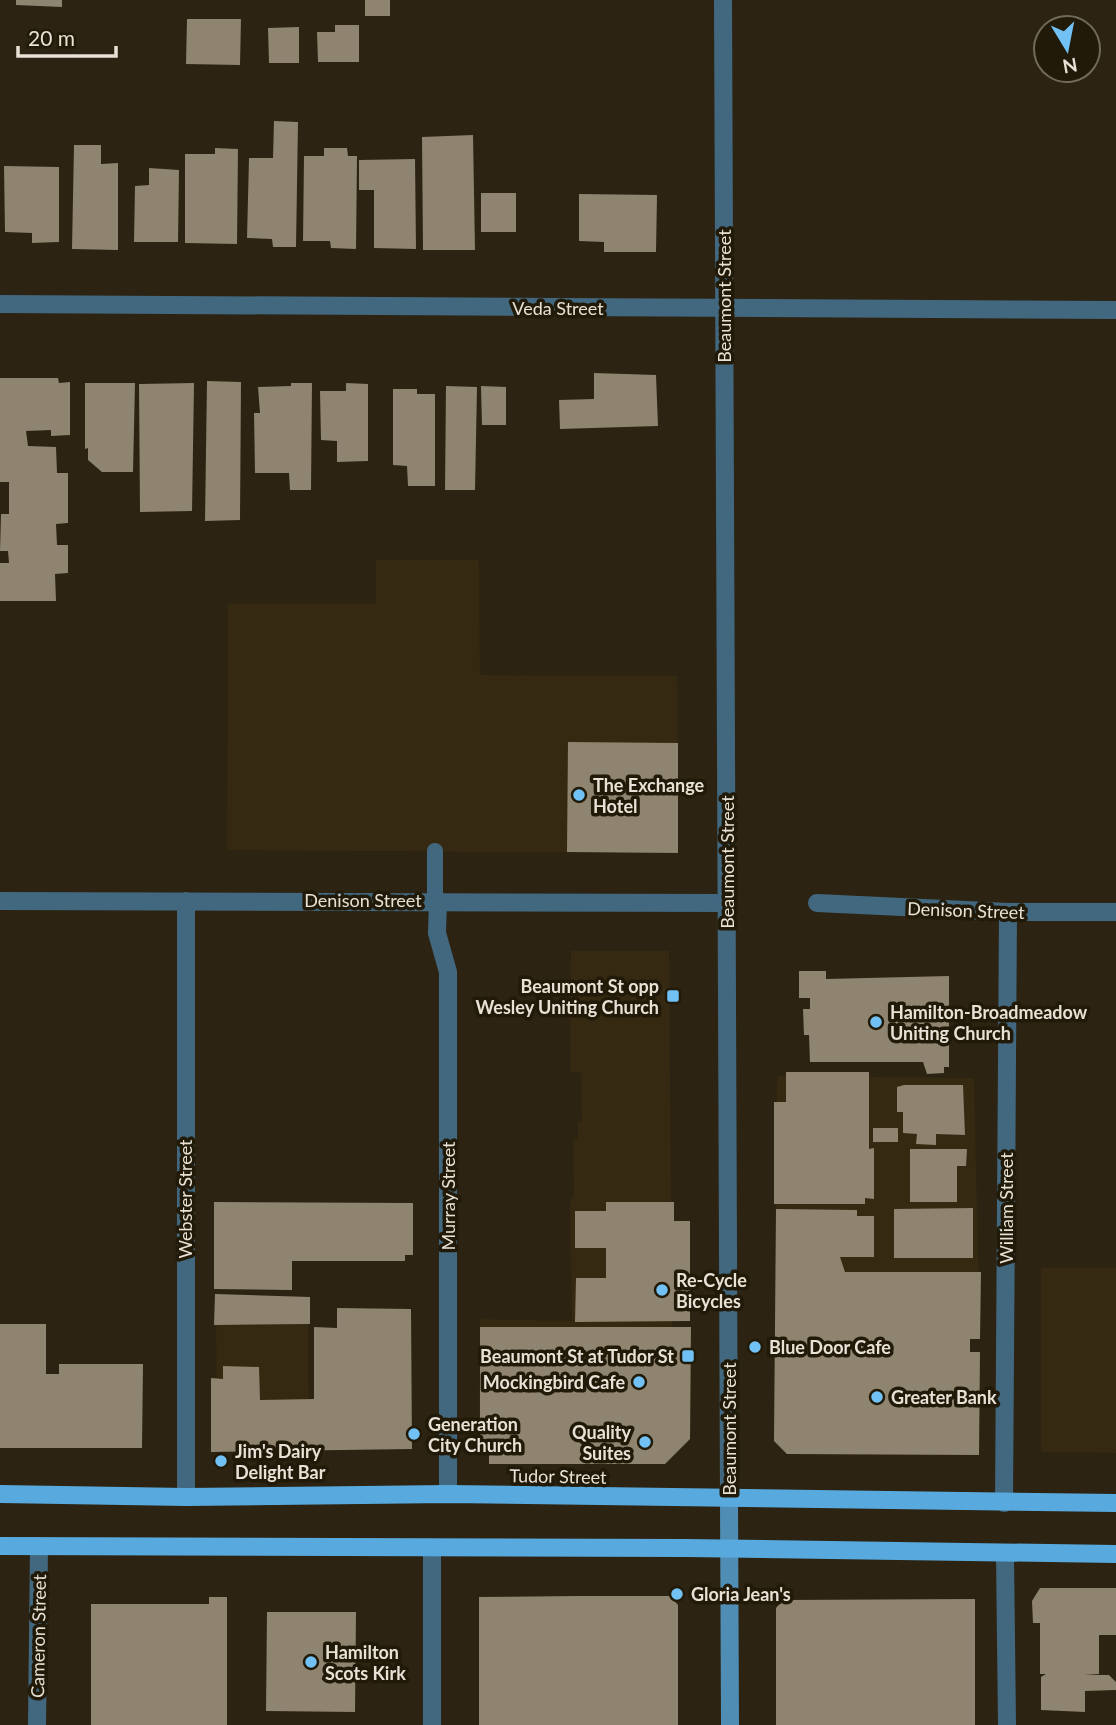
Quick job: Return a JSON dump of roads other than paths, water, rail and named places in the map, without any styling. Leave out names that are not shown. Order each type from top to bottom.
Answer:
[{"type":"main road","name":"Tudor Street","points":[[0,1494],[186,1497],[448,1494],[729,1500],[1116,1503]]},
{"type":"main road","name":"Beaumont Street","points":[[729,1500],[730,1725]]},
{"type":"main road","points":[[0,1546],[729,1549],[1116,1554]]},
{"type":"street","name":"Beaumont Street","points":[[723,0],[728,611],[729,1500]]},
{"type":"street","name":"Veda Street","points":[[0,304],[724,310],[1116,310]]},
{"type":"street","name":"Denison Street","points":[[0,901],[436,900],[727,903]]},
{"type":"street","name":"Murray Street","points":[[436,900],[438,933],[448,972],[448,1494]]},
{"type":"street","name":"Webster Street","points":[[186,901],[186,1497]]},
{"type":"street","name":"Denison Street","points":[[817,903],[1008,912],[1116,912]]},
{"type":"street","name":"William Street","points":[[1004,1503],[1008,912]]},
{"type":"street","name":"Cameron Street","points":[[37,1725],[39,1546]]},
{"type":"street","points":[[432,1548],[432,1725]]},
{"type":"street","points":[[1005,1554],[1007,1725]]},
{"type":"lane","points":[[435,852],[436,900]]},
{"type":"place","name":"The Exchange Hotel","points":[[579,795]]},
{"type":"place","name":"Beaumont St opp Wesley Uniting Church","points":[[673,996]]},
{"type":"place","name":"Hamilton-Broadmeadow Uniting Church","points":[[876,1022]]},
{"type":"place","name":"Re-Cycle Bicycles","points":[[662,1290]]},
{"type":"place","name":"Blue Door Cafe","points":[[755,1347]]},
{"type":"place","name":"Beaumont St at Tudor St","points":[[688,1356]]},
{"type":"place","name":"Mockingbird Cafe","points":[[639,1382]]},
{"type":"place","name":"Greater Bank","points":[[877,1397]]},
{"type":"place","name":"Generation City Church","points":[[414,1434]]},
{"type":"place","name":"Quality Suites","points":[[645,1442]]},
{"type":"place","name":"Jim's Dairy Delight Bar","points":[[221,1461]]},
{"type":"place","name":"Gloria Jean's","points":[[677,1594]]},
{"type":"place","name":"Hamilton Scots Kirk","points":[[311,1662]]}]
